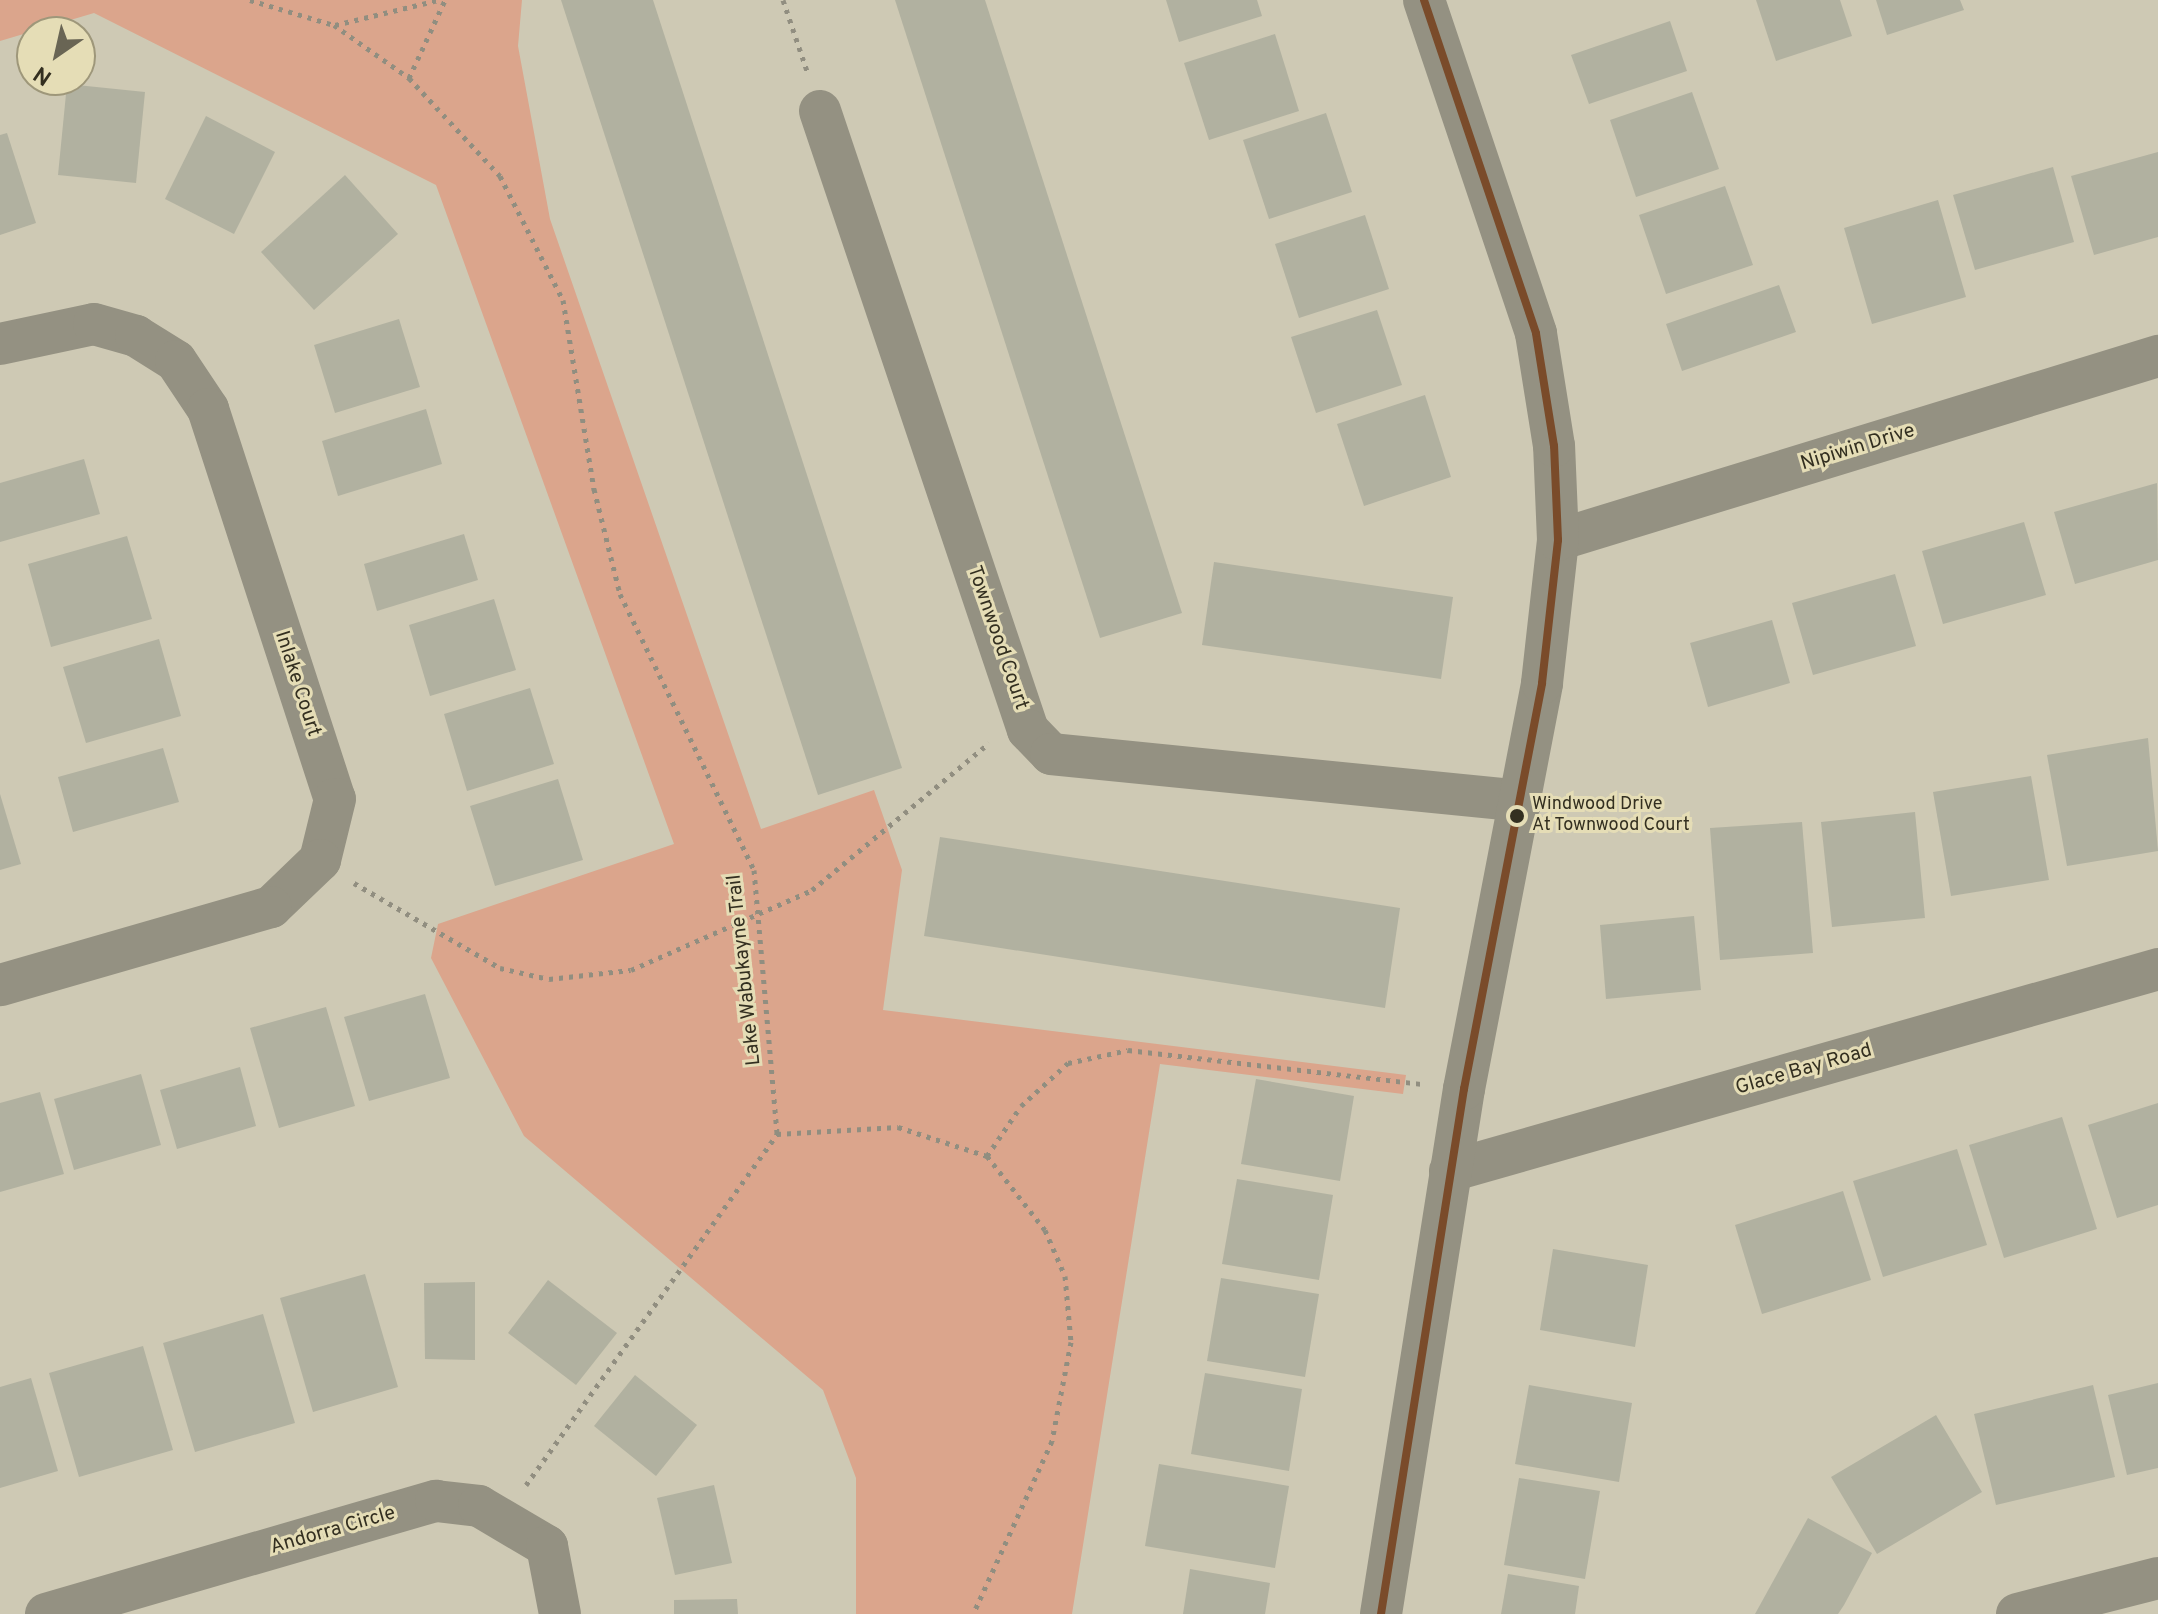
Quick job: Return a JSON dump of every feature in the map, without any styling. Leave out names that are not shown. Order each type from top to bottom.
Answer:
[{"type":"street","points":[[1381,1614],[1464,1089],[1522,801],[1558,540],[1554,446],[1536,333],[1424,0]]},
{"type":"street","name":"Townwood Court","points":[[820,111],[1023,715],[1051,754],[1085,761],[1522,801]]},
{"type":"street","name":"Inlake Court","points":[[0,344],[94,324],[136,336],[176,361],[208,409],[335,799],[320,860]]},
{"type":"street","name":"Nipiwin Drive","points":[[1558,540],[2158,356]]},
{"type":"street","points":[[0,985],[271,907],[320,860]]},
{"type":"street","name":"Glace Bay Road","points":[[1450,1171],[2158,969]]},
{"type":"street","name":"Andorra Circle","points":[[46,1614],[436,1501],[479,1506],[515,1524],[547,1546],[560,1614]]},
{"type":"street","points":[[2017,1614],[2158,1578]]},
{"type":"path","name":"Lake Wabukayne Trail","points":[[250,0],[334,25],[409,78],[500,176],[563,300],[594,489],[620,594],[754,870],[777,1134]]},
{"type":"path","points":[[334,25],[438,0]]},
{"type":"path","points":[[409,78],[445,0]]},
{"type":"path","points":[[783,0],[820,111]]},
{"type":"path","points":[[320,860],[500,968],[549,979],[631,970],[812,890],[1023,715]]},
{"type":"path","points":[[987,1156],[1021,1106],[1068,1063],[1128,1050],[1464,1089]]},
{"type":"path","points":[[515,1524],[521,1493],[777,1134],[898,1127],[987,1156],[1045,1230],[1065,1276],[1071,1342],[1052,1441],[973,1614]]},
{"type":"shaded area","points":[[0,0],[522,0],[518,46],[550,219],[761,829],[874,790],[902,870],[883,1010],[1406,1075],[1403,1094],[1160,1064],[1072,1614],[856,1614],[856,1478],[823,1390],[524,1136],[431,958],[438,924],[674,844],[436,185],[94,13],[84,16],[16,16],[16,36],[0,41]]},
{"type":"building","points":[[561,0],[653,0],[902,768],[818,795]]},
{"type":"building","points":[[895,0],[985,0],[1182,613],[1100,638]]},
{"type":"building","points":[[1166,0],[1257,0],[1262,16],[1179,42]]},
{"type":"building","points":[[1756,0],[1840,0],[1852,36],[1776,61]]},
{"type":"building","points":[[1876,0],[1960,0],[1964,10],[1887,35]]},
{"type":"building","points":[[1670,21],[1687,71],[1589,104],[1571,55]]},
{"type":"building","points":[[1275,34],[1299,111],[1209,140],[1184,63]]},
{"type":"building","points":[[96,87],[145,92],[136,183],[58,175],[66,96],[96,96]]},
{"type":"building","points":[[1692,92],[1719,169],[1636,197],[1610,120]]},
{"type":"building","points":[[1326,113],[1352,192],[1269,219],[1243,140]]},
{"type":"building","points":[[206,116],[275,152],[234,234],[165,199]]},
{"type":"building","points":[[7,133],[36,223],[0,235],[0,135]]},
{"type":"building","points":[[2158,152],[2158,237],[2094,255],[2071,176]]},
{"type":"building","points":[[2053,167],[2074,242],[1975,270],[1953,195]]},
{"type":"building","points":[[345,175],[398,234],[314,310],[261,252]]},
{"type":"building","points":[[1725,186],[1753,265],[1666,294],[1639,215]]},
{"type":"building","points":[[1938,200],[1966,297],[1872,324],[1844,228]]},
{"type":"building","points":[[1365,215],[1389,289],[1299,318],[1275,244]]},
{"type":"building","points":[[1779,285],[1796,332],[1682,371],[1666,324]]},
{"type":"building","points":[[1377,310],[1402,385],[1316,413],[1291,337]]},
{"type":"building","points":[[399,319],[420,387],[335,413],[314,345]]},
{"type":"building","points":[[1425,395],[1451,477],[1364,506],[1337,424]]},
{"type":"building","points":[[426,409],[442,464],[338,496],[322,441]]},
{"type":"building","points":[[84,459],[100,514],[0,542],[0,483]]},
{"type":"building","points":[[2157,483],[2158,560],[2075,584],[2054,512]]},
{"type":"building","points":[[2024,522],[2046,595],[1943,624],[1922,551]]},
{"type":"building","points":[[464,534],[478,580],[377,611],[364,564]]},
{"type":"building","points":[[127,536],[152,619],[51,647],[28,564]]},
{"type":"building","points":[[1214,562],[1453,597],[1441,679],[1202,645]]},
{"type":"building","points":[[1895,574],[1916,646],[1813,675],[1792,603]]},
{"type":"building","points":[[494,599],[516,670],[430,696],[409,625]]},
{"type":"building","points":[[1772,620],[1790,683],[1708,707],[1690,643]]},
{"type":"building","points":[[159,639],[181,716],[86,743],[63,667]]},
{"type":"building","points":[[530,688],[554,764],[467,791],[444,714]]},
{"type":"building","points":[[2148,738],[2158,851],[2067,866],[2047,755]]},
{"type":"building","points":[[163,748],[179,802],[73,832],[58,777]]},
{"type":"building","points":[[2031,776],[2049,880],[1951,896],[1933,792]]},
{"type":"building","points":[[558,779],[583,860],[495,886],[470,806]]},
{"type":"building","points":[[0,794],[21,864],[0,870]]},
{"type":"building","points":[[1915,812],[1925,918],[1832,927],[1821,822]]},
{"type":"building","points":[[1802,822],[1813,953],[1720,960],[1710,828]]},
{"type":"building","points":[[940,837],[1400,908],[1385,1008],[924,936]]},
{"type":"building","points":[[1694,916],[1701,990],[1606,999],[1600,925]]},
{"type":"building","points":[[425,994],[450,1078],[369,1101],[344,1017]]},
{"type":"building","points":[[326,1007],[355,1106],[279,1128],[250,1028]]},
{"type":"building","points":[[240,1067],[256,1126],[177,1149],[160,1090]]},
{"type":"building","points":[[141,1074],[161,1145],[74,1170],[54,1099]]},
{"type":"building","points":[[1256,1079],[1354,1096],[1340,1181],[1241,1164]]},
{"type":"building","points":[[40,1092],[64,1174],[0,1192],[0,1103]]},
{"type":"building","points":[[2158,1103],[2158,1205],[2117,1218],[2088,1125]]},
{"type":"building","points":[[2062,1117],[2097,1229],[2004,1258],[1969,1145]]},
{"type":"building","points":[[1957,1149],[1987,1245],[1883,1277],[1853,1181]]},
{"type":"building","points":[[1237,1179],[1333,1195],[1319,1280],[1222,1264]]},
{"type":"building","points":[[1843,1191],[1871,1280],[1762,1314],[1735,1225]]},
{"type":"building","points":[[1553,1249],[1648,1265],[1635,1347],[1540,1330]]},
{"type":"building","points":[[365,1274],[398,1387],[313,1412],[280,1298]]},
{"type":"building","points":[[1221,1278],[1319,1294],[1305,1377],[1207,1361]]},
{"type":"building","points":[[548,1280],[617,1333],[576,1385],[508,1333]]},
{"type":"building","points":[[475,1282],[475,1360],[425,1359],[424,1283]]},
{"type":"building","points":[[263,1314],[295,1423],[195,1452],[163,1343]]},
{"type":"building","points":[[143,1346],[173,1450],[79,1477],[49,1373]]},
{"type":"building","points":[[1205,1373],[1302,1389],[1289,1471],[1191,1454]]},
{"type":"building","points":[[635,1375],[697,1425],[656,1476],[594,1426]]},
{"type":"building","points":[[31,1378],[58,1471],[0,1488],[0,1387]]},
{"type":"building","points":[[2158,1383],[2158,1468],[2127,1475],[2108,1395]]},
{"type":"building","points":[[1529,1385],[1632,1403],[1619,1482],[1515,1464]]},
{"type":"building","points":[[2093,1385],[2115,1477],[1996,1505],[1974,1414]]},
{"type":"building","points":[[1936,1415],[1982,1492],[1877,1554],[1831,1477]]},
{"type":"building","points":[[1159,1464],[1289,1486],[1275,1568],[1145,1546]]},
{"type":"building","points":[[1519,1478],[1600,1491],[1585,1579],[1504,1565]]},
{"type":"building","points":[[714,1485],[732,1563],[675,1575],[657,1498]]},
{"type":"building","points":[[1808,1518],[1872,1553],[1844,1605],[1838,1614],[1755,1614]]},
{"type":"building","points":[[1190,1569],[1270,1583],[1265,1614],[1183,1614]]},
{"type":"building","points":[[1508,1574],[1579,1586],[1575,1614],[1501,1614]]},
{"type":"building","points":[[737,1599],[738,1614],[674,1614],[674,1600]]},
{"type":"transit line","points":[[1381,1614],[1464,1089],[1542,683],[1558,540],[1554,446],[1536,333],[1424,0]]},
{"type":"place","name":"Windwood Drive At Townwood Court","points":[[1517,816]]}]
